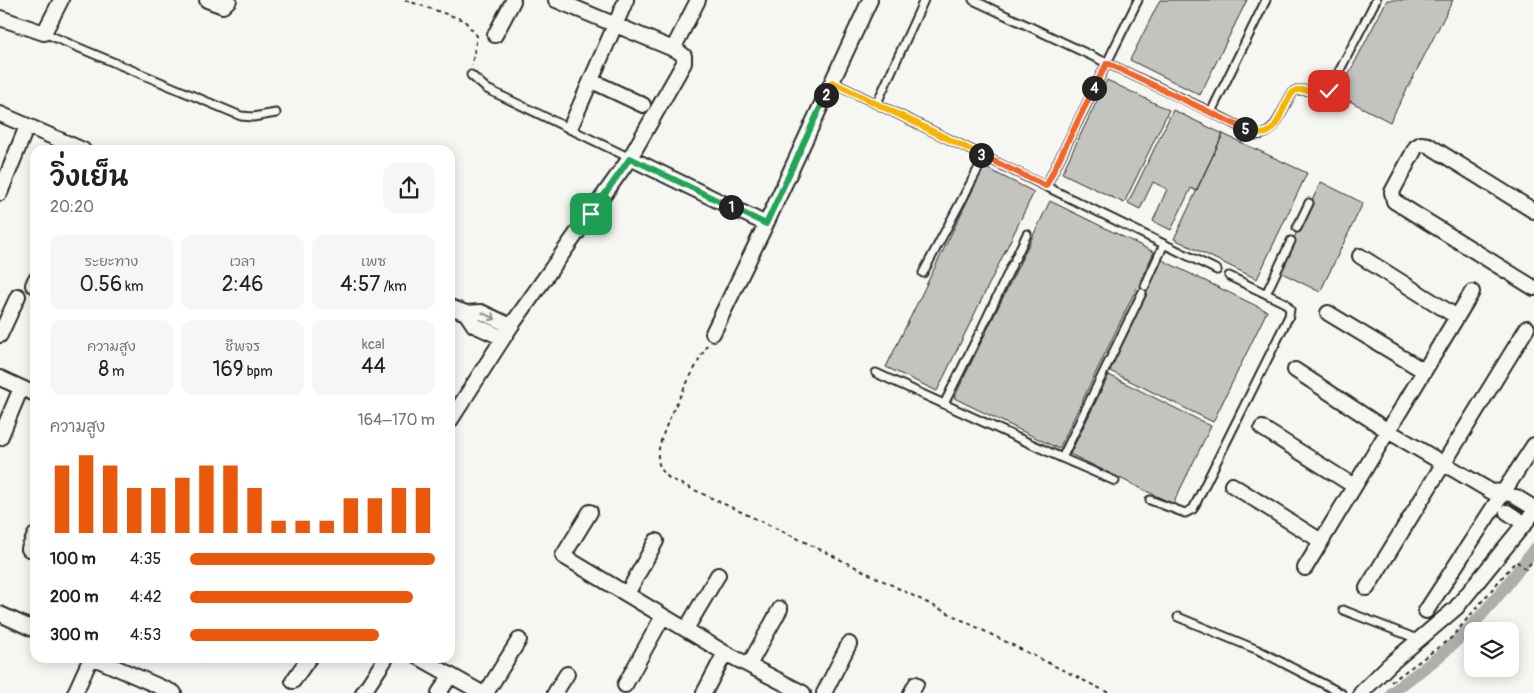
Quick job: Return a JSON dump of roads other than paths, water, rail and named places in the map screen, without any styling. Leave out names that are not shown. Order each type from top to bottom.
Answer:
[{"type":"street","points":[[0,18],[44,33],[62,0]]},
{"type":"street","points":[[207,0],[223,6],[229,0]]},
{"type":"street","points":[[495,35],[512,0]]},
{"type":"street","points":[[455,413],[511,326],[630,158],[682,69],[684,56],[673,49],[556,0]]},
{"type":"street","points":[[571,126],[626,0]]},
{"type":"street","points":[[673,49],[698,0]]},
{"type":"street","points":[[713,333],[870,0]]},
{"type":"street","points":[[592,80],[643,105]]},
{"type":"street","points":[[0,114],[71,145]]},
{"type":"street","points":[[0,193],[27,126]]},
{"type":"street","points":[[1534,211],[1428,145],[1421,144],[1416,147],[1392,192],[1394,201],[1534,288]]},
{"type":"street","points":[[630,158],[766,224]]},
{"type":"street","points":[[1360,256],[1457,317]]},
{"type":"street","points":[[1305,568],[1472,292]]},
{"type":"street","points":[[0,336],[18,296]]},
{"type":"street","points":[[455,309],[466,313],[481,312],[511,326]]},
{"type":"street","points":[[466,313],[474,325],[503,338]]},
{"type":"street","points":[[1328,313],[1424,371]]},
{"type":"street","points":[[1367,588],[1527,328]]},
{"type":"street","points":[[1295,370],[1388,430],[1504,500],[1534,508]]},
{"type":"street","points":[[0,378],[30,392]]},
{"type":"street","points":[[0,438],[21,388]]},
{"type":"street","points":[[1262,428],[1354,486]]},
{"type":"street","points":[[1426,610],[1504,500],[1534,445]]},
{"type":"street","points":[[1232,485],[1321,541]]},
{"type":"street","points":[[1504,500],[1525,524]]},
{"type":"street","points":[[590,512],[564,556],[725,653],[749,665],[785,689],[804,693]]},
{"type":"street","points":[[1362,693],[1389,665],[1456,608],[1534,512]]},
{"type":"street","points":[[627,594],[656,541]]},
{"type":"street","points":[[686,629],[718,575]]},
{"type":"street","points":[[749,665],[780,609]]},
{"type":"street","points":[[0,614],[30,628]]},
{"type":"street","points":[[626,684],[664,616]]},
{"type":"street","points":[[428,663],[484,693],[519,640]]},
{"type":"street","points":[[824,693],[850,644]]},
{"type":"street","points":[[704,693],[725,653]]},
{"type":"street","points":[[74,693],[90,663]]},
{"type":"street","points":[[105,663],[174,693]]},
{"type":"street","points":[[293,681],[306,663]]},
{"type":"street","points":[[363,693],[383,663]]},
{"type":"street","points":[[555,693],[567,674]]},
{"type":"street","points":[[439,693],[450,676]]},
{"type":"lane","points":[[877,103],[924,0]]},
{"type":"lane","points":[[973,0],[1212,112],[1256,136],[1264,136],[1272,130],[1294,91],[1302,89],[1320,94],[1329,91],[1376,0]]},
{"type":"lane","points":[[1046,186],[1138,0]]},
{"type":"lane","points":[[1212,112],[1266,0]]},
{"type":"lane","points":[[44,33],[241,116],[253,117],[276,113]]},
{"type":"lane","points":[[471,75],[487,89],[630,158]]},
{"type":"lane","points":[[832,82],[1217,270]]},
{"type":"lane","points":[[923,273],[985,156]]},
{"type":"lane","points":[[1297,228],[1309,203]]},
{"type":"lane","points":[[944,404],[1027,234]]},
{"type":"lane","points":[[1266,294],[1291,241]]},
{"type":"lane","points":[[1062,458],[1164,244]]},
{"type":"lane","points":[[1150,500],[1185,513],[1193,509],[1289,316],[1290,309],[1285,304],[1229,276]]},
{"type":"lane","points":[[876,373],[1115,481]]},
{"type":"lane","points":[[1343,610],[1420,640]]},
{"type":"lane","points":[[1178,617],[1258,650],[1341,693]]},
{"type":"waterway","points":[[1392,693],[1451,646],[1477,620],[1534,549]]}]
